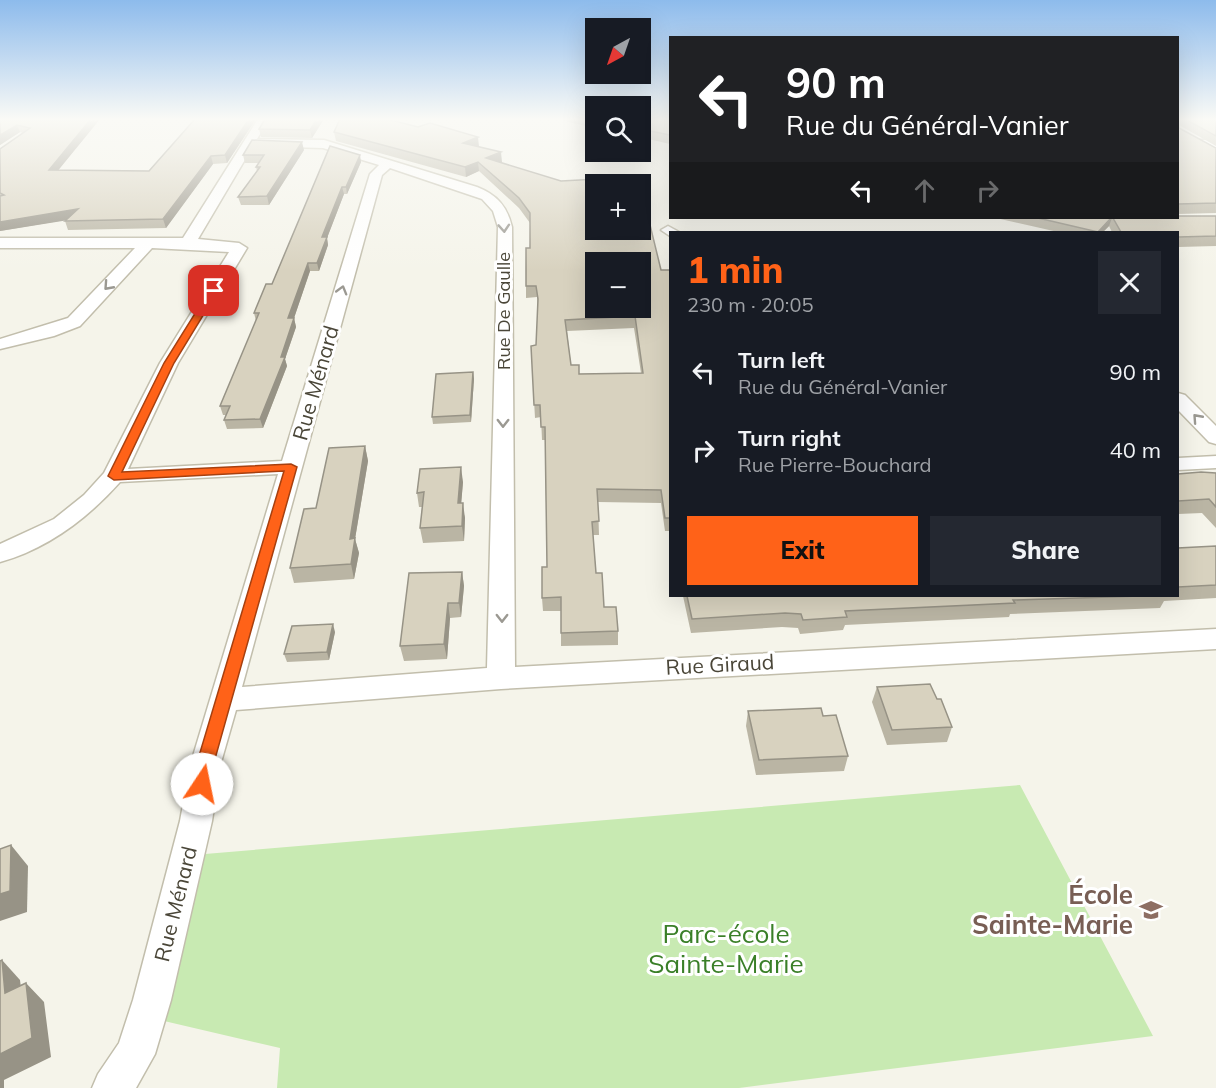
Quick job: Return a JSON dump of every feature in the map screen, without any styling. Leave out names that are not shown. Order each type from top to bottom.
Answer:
[{"type":"street","points":[[188,243],[232,170]]},
{"type":"street","name":"Rue Ménard","points":[[112,1088],[135,1054],[152,1000],[196,821],[205,766],[376,174],[381,170]]},
{"type":"street","name":"Rue De Gaulle","points":[[406,170],[482,194],[495,202],[503,215],[501,678]]},
{"type":"street","points":[[0,243],[188,243],[239,248],[169,363],[114,476],[92,500],[62,524],[0,554]]},
{"type":"street","points":[[0,344],[48,332],[74,322],[148,243]]},
{"type":"street","points":[[1179,400],[1216,438]]},
{"type":"street","points":[[1179,464],[1216,462]]},
{"type":"street","points":[[114,476],[291,467]]},
{"type":"street","name":"Rue Giraud","points":[[224,700],[501,678],[1216,639]]},
{"type":"green space","name":"Parc-école Sainte-Marie","points":[[1020,785],[1153,1036],[739,1088],[277,1088],[280,1048],[147,1017],[193,855]]},
{"type":"building","points":[[0,170],[201,170],[163,219],[65,221],[78,209],[0,222],[0,196],[4,195],[0,193]]},
{"type":"building","points":[[258,170],[284,170],[267,196],[238,197]]},
{"type":"building","points":[[320,170],[354,170],[346,187],[342,187],[322,237],[327,237],[317,263],[308,263],[288,318],[294,318],[281,357],[285,357],[260,419],[224,420],[230,406],[220,406],[259,313],[254,313],[266,284],[272,284]]},
{"type":"building","points":[[487,170],[524,170],[561,181],[585,180],[585,240],[651,240],[651,229],[661,270],[669,270],[669,518],[665,518],[661,490],[597,489],[599,521],[592,522],[596,573],[602,573],[604,607],[616,607],[618,631],[561,633],[561,597],[542,598],[542,567],[547,567],[545,427],[541,427],[540,405],[534,405],[531,346],[536,345],[538,299],[536,286],[526,286],[526,248],[530,248],[530,213],[519,198]]},
{"type":"building","points":[[1179,170],[1216,170],[1216,203],[1179,204]]},
{"type":"building","points":[[1179,216],[1216,216],[1216,236],[1179,237],[1179,231],[1120,231],[1114,219],[1179,219]]},
{"type":"building","points":[[1042,219],[1110,219],[1099,231]]},
{"type":"building","points":[[473,372],[470,415],[432,417],[436,374]]},
{"type":"building","points":[[365,446],[350,539],[355,538],[351,564],[290,568],[304,509],[316,508],[329,448]]},
{"type":"building","points":[[461,467],[458,503],[463,503],[462,526],[420,528],[424,492],[417,493],[420,469]]},
{"type":"building","points":[[1216,473],[1216,507],[1209,499],[1179,501],[1179,474]]},
{"type":"building","points":[[1216,546],[1216,585],[1179,587],[1179,548]]},
{"type":"building","points":[[462,572],[459,603],[448,603],[444,644],[400,646],[409,573]]},
{"type":"building","points":[[687,597],[1108,597],[1013,600],[1015,603],[845,611],[847,617],[803,620],[801,614],[785,613],[692,619]]},
{"type":"building","points":[[333,624],[327,652],[284,654],[292,626]]},
{"type":"building","points":[[930,684],[937,699],[941,699],[952,727],[892,730],[877,687]]},
{"type":"building","points":[[821,708],[823,716],[836,715],[848,756],[759,760],[748,711]]},
{"type":"building","points":[[11,845],[10,891],[0,894],[0,849]]},
{"type":"building","points":[[2,960],[5,993],[26,983],[32,1038],[0,1054],[0,961]]},
{"type":"place","name":"École Sainte-Marie","points":[[1151,910]]},
{"type":"route","points":[[202,784],[205,766],[291,467],[114,476],[169,363],[214,291]]}]
